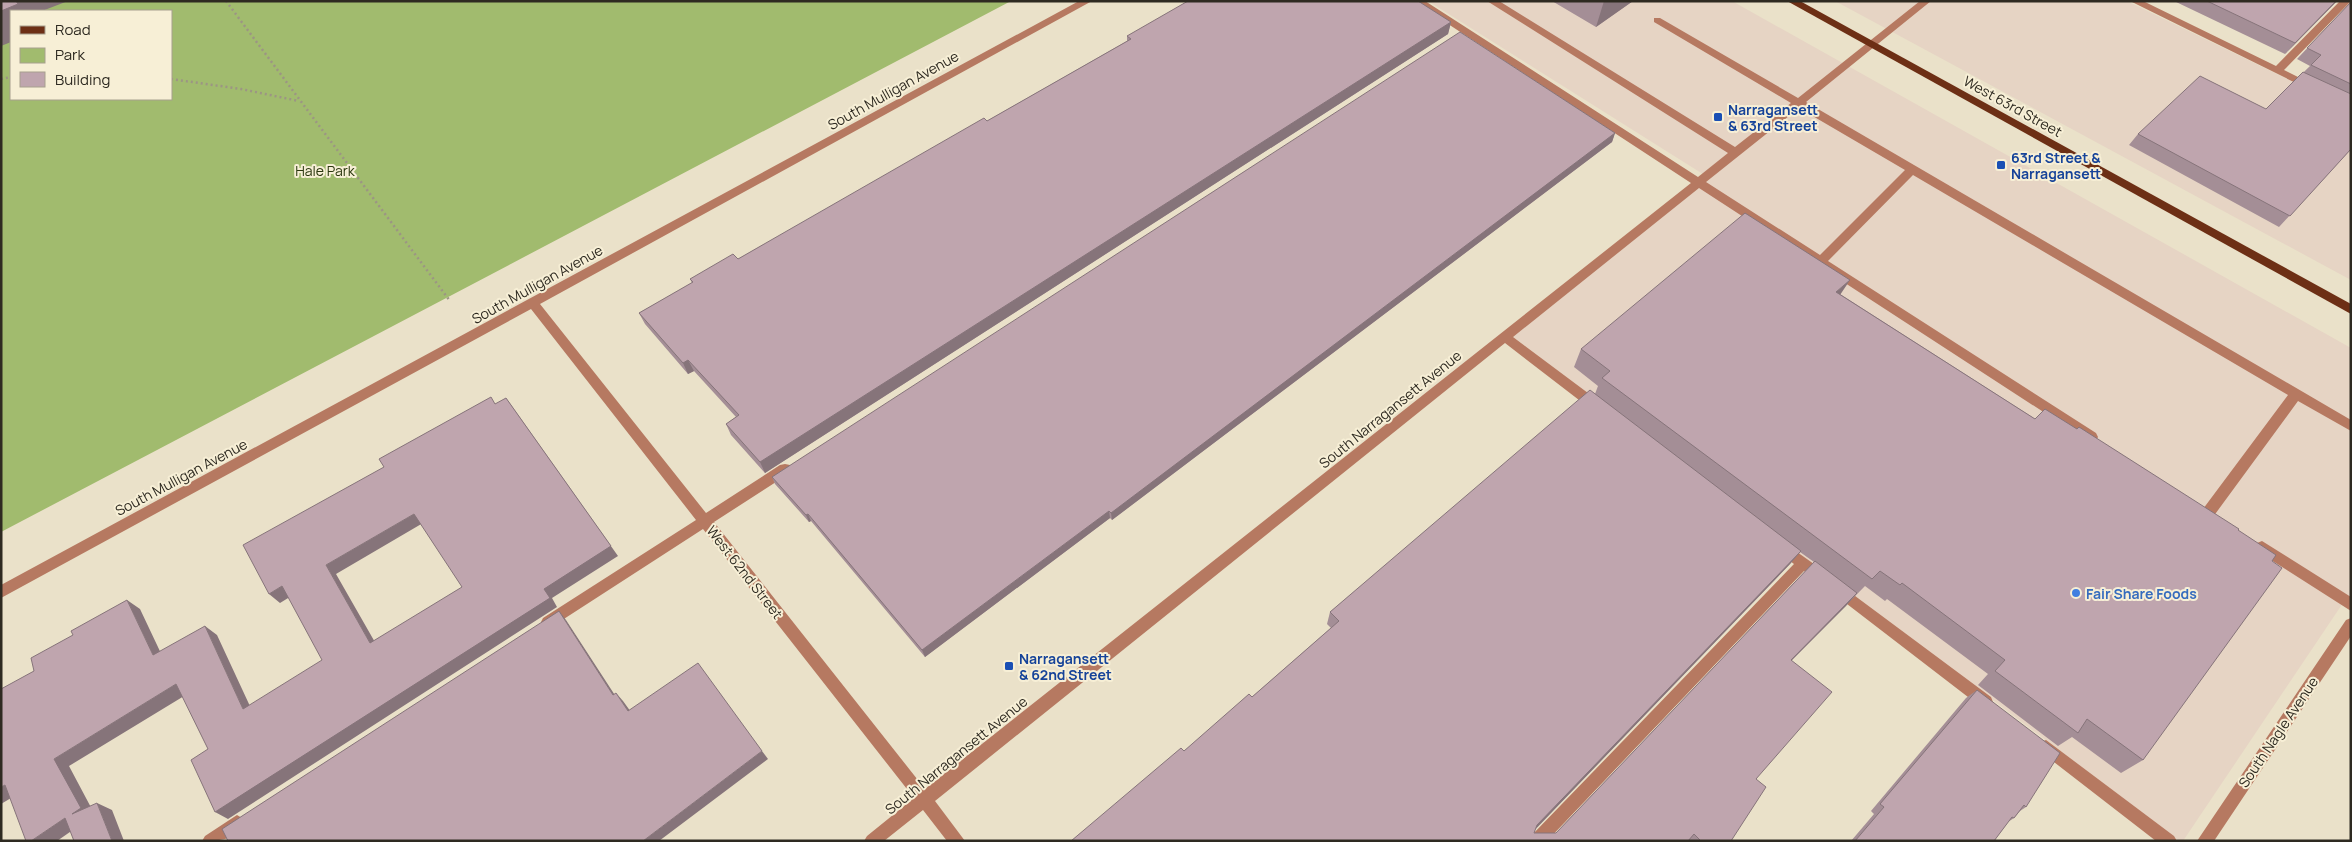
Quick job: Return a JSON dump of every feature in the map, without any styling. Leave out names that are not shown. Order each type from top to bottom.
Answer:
[{"type":"main road","name":"West 63rd Street","points":[[1792,1],[2351,310]]},
{"type":"street","name":"South Mulligan Avenue","points":[[1,592],[1086,1]]},
{"type":"street","points":[[1418,1],[1459,33],[1699,182],[2105,445]]},
{"type":"street","points":[[1492,1],[1736,153]]},
{"type":"street","name":"South Narragansett Avenue","points":[[872,841],[1926,1]]},
{"type":"street","points":[[2135,1],[2318,91]]},
{"type":"street","points":[[2277,72],[2346,1]]},
{"type":"street","points":[[1657,20],[2351,426]]},
{"type":"street","points":[[1821,261],[1912,169]]},
{"type":"street","name":"West 62nd Street","points":[[532,304],[957,841]]},
{"type":"street","points":[[1505,337],[1609,416]]},
{"type":"street","points":[[2208,513],[2296,394]]},
{"type":"street","points":[[535,630],[795,463]]},
{"type":"street","points":[[1772,540],[1998,711]]},
{"type":"street","points":[[2255,542],[2351,605]]},
{"type":"street","points":[[1536,841],[1803,563]]},
{"type":"street","name":"South Nagle Avenue","points":[[2205,841],[2351,624]]},
{"type":"street","points":[[2037,741],[2169,841]]},
{"type":"street","points":[[210,841],[252,814]]},
{"type":"path","points":[[226,1],[298,101],[450,301]]},
{"type":"path","points":[[172,78],[241,89],[298,101]]},
{"type":"shaded area","points":[[1428,1],[1732,1],[2351,348],[2351,599],[2347,597],[2183,841],[2179,841],[1509,334],[1706,176]]},
{"type":"shaded area","points":[[1835,1],[2127,1],[2351,110],[2351,280]]},
{"type":"green space","name":"Hale Park","points":[[1,1],[1011,1],[1,532]]},
{"type":"building","points":[[1,1],[16,1],[18,4],[1,11]]},
{"type":"building","points":[[1188,1],[1418,1],[1451,22],[760,462],[726,424],[739,415],[688,360],[683,363],[639,313],[693,282],[690,279],[733,254],[738,259],[984,118],[987,121],[1131,39],[1127,36]]},
{"type":"building","points":[[2207,1],[2336,1],[2295,43]]},
{"type":"building","points":[[2351,2],[2351,84],[2311,65],[2321,55],[2307,48]]},
{"type":"building","points":[[1460,32],[1615,133],[1111,513],[1109,511],[922,650],[808,514],[806,515],[772,477]]},
{"type":"building","points":[[2303,72],[2351,94],[2351,149],[2290,216],[2138,134],[2200,76],[2266,109]]},
{"type":"building","points":[[1745,213],[1850,280],[1836,292],[2035,419],[2045,409],[2077,429],[2079,427],[2239,529],[2276,555],[2272,561],[2282,568],[2143,760],[2087,719],[2078,733],[1995,671],[2005,660],[1902,583],[1900,585],[1880,571],[1872,579],[1602,378],[1610,371],[1581,349]]},
{"type":"building","points":[[1590,390],[1801,551],[1537,825],[1534,833],[1556,833],[1815,561],[1857,593],[1791,660],[1832,692],[1756,779],[1766,787],[1731,841],[1701,841],[1694,834],[1688,841],[1071,841],[1181,748],[1184,751],[1249,694],[1252,697],[1339,621],[1330,612]]},
{"type":"building","points":[[491,397],[495,404],[506,398],[611,546],[544,589],[550,598],[215,812],[191,760],[208,749],[176,684],[54,759],[81,808],[72,814],[97,803],[112,841],[74,841],[65,818],[31,841],[26,841],[5,785],[1,787],[1,689],[34,671],[31,658],[73,635],[71,631],[127,600],[153,655],[205,626],[243,709],[322,660],[282,586],[269,594],[243,545],[384,467],[379,459]],"holes":[[[414,514],[462,587],[370,643],[326,565]]]},
{"type":"building","points":[[559,611],[613,695],[616,693],[628,711],[698,663],[762,751],[643,841],[228,841],[222,829]]},
{"type":"building","points":[[1977,690],[2060,753],[2026,807],[2024,805],[2014,818],[2012,817],[1994,841],[1855,841],[1884,807],[1880,804]]},
{"type":"place","name":"Narragansett & 63rd Street","points":[[1718,117]]},
{"type":"place","name":"63rd Street & Narragansett","points":[[2001,165]]},
{"type":"place","name":"Fair Share Foods","points":[[2076,593]]},
{"type":"place","name":"Narragansett & 62nd Street","points":[[1009,666]]}]
